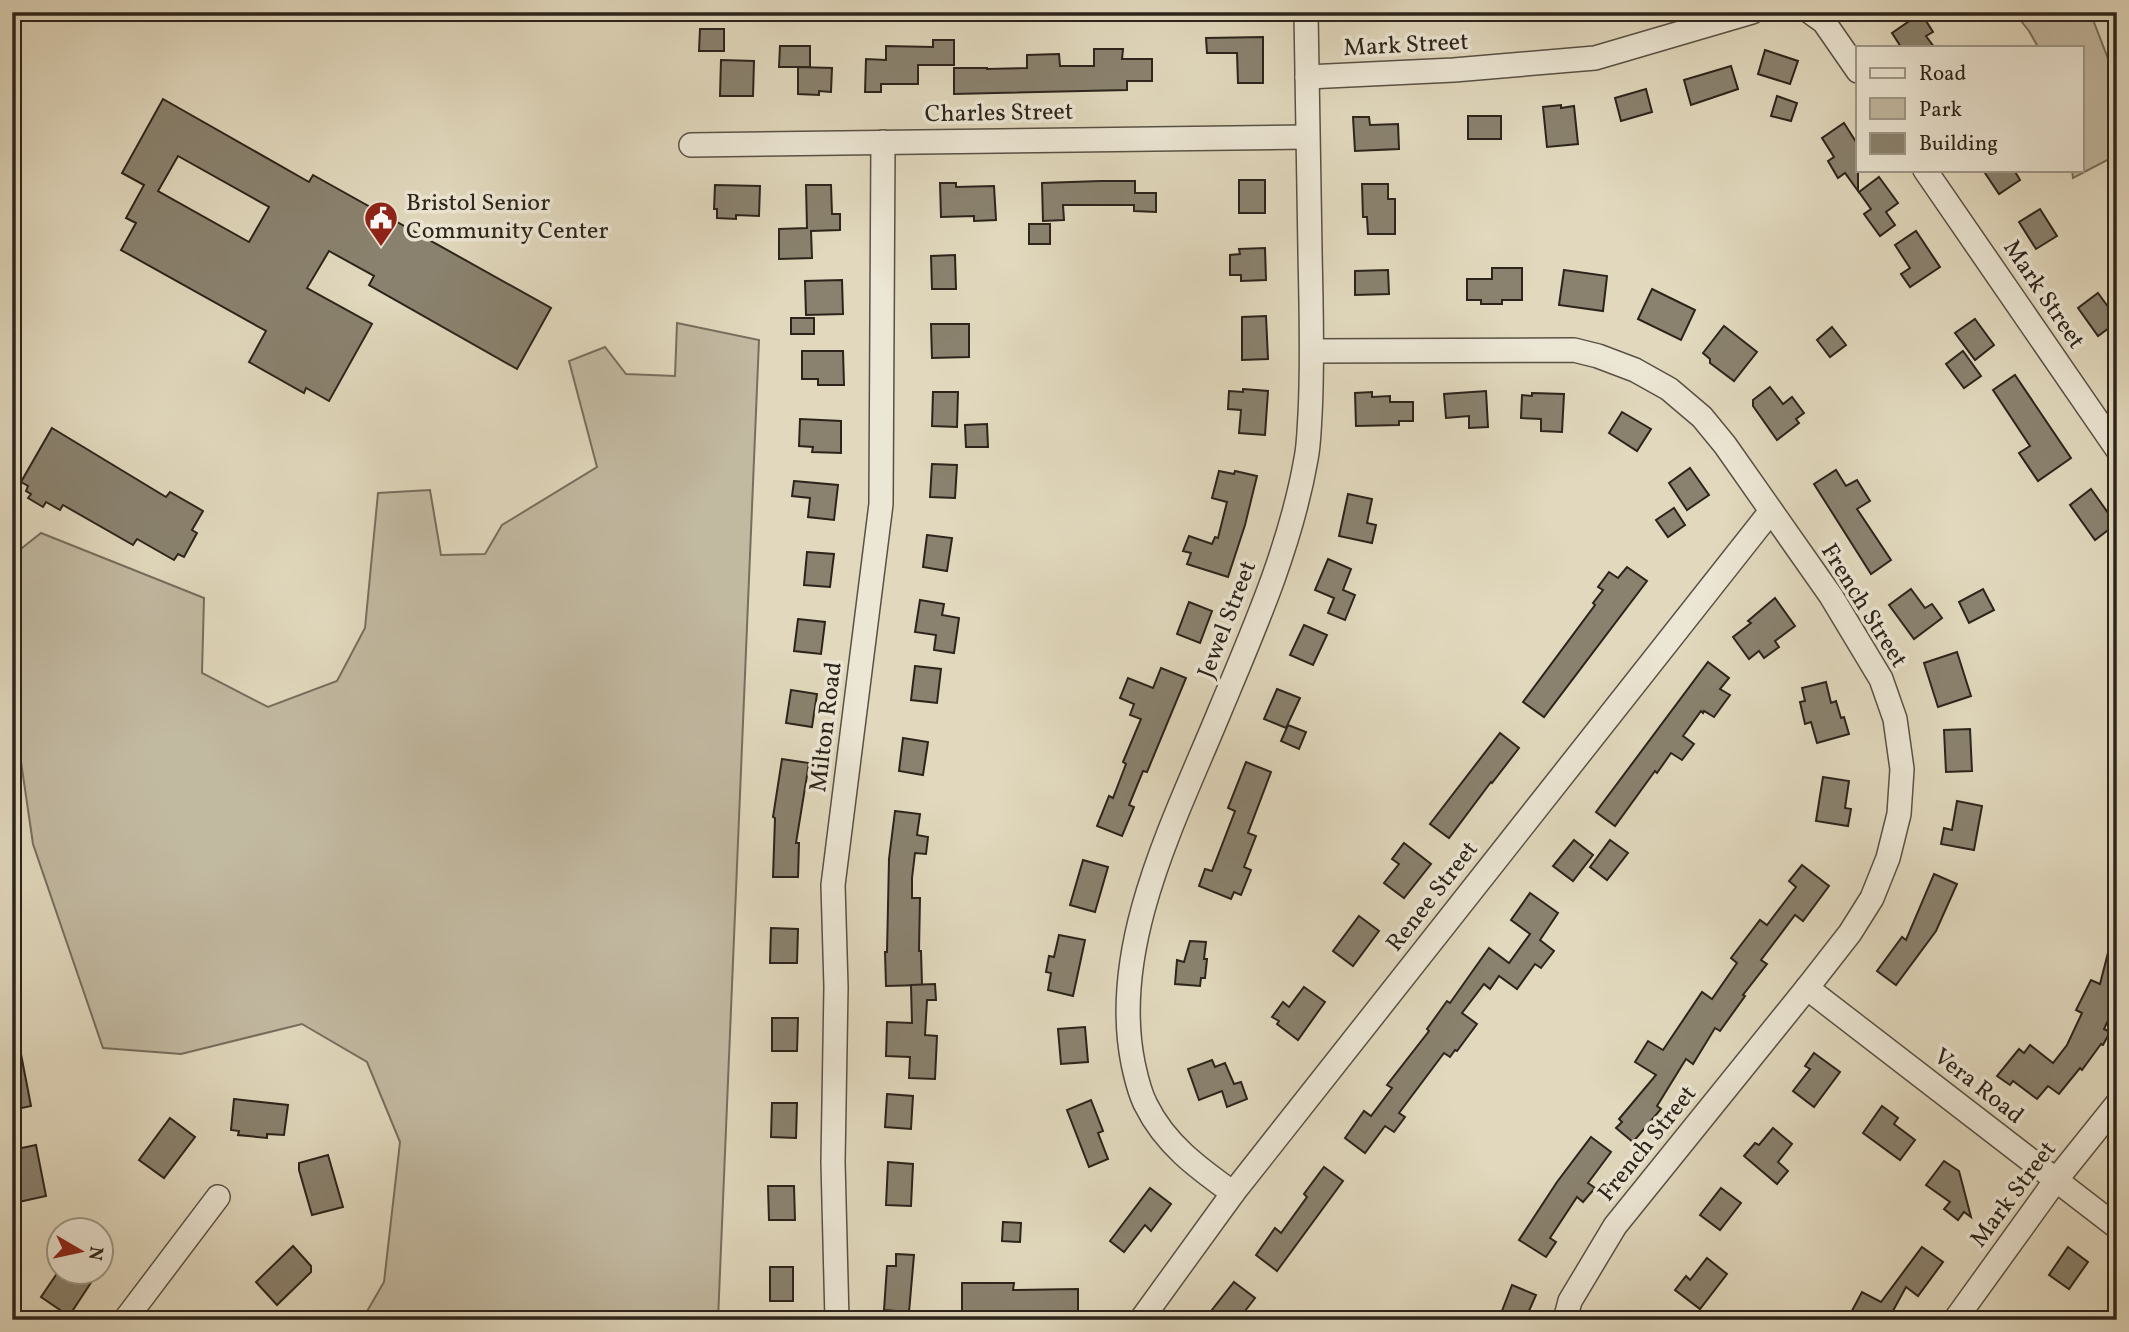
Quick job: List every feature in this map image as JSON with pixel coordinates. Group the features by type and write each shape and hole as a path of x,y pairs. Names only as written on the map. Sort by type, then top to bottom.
{"street":[{"name":"Jewel Street","path":"1233,1193 1176,1149 1159,1129 1144,1102 1129,1043 1128,997 1133,952 1145,903 1162,852 1260,611 1293,517 1307,455 1313,351 1306,12"},
{"name":"Mark Street","path":"1307,77 1454,70 1595,58 1752,12"},
{"path":"1810,12 1824,22 1856,68"},
{"name":"Charles Street","path":"691,145 1307,137"},
{"name":"Milton Road","path":"837,1320 833,1162 836,987 832,885 881,504 883,142"},
{"name":"Mark Street","path":"1926,172 2117,449"},
{"name":"French Street","path":"1313,351 1574,350 1635,370 1669,389 1702,417 1725,445 1831,596 1881,679 1895,719 1902,769 1899,814 1888,858 1872,898 1850,933 1807,988 1615,1226 1570,1301 1565,1320"},
{"name":"Renee Street","path":"1141,1320 1233,1193 1771,511"},
{"name":"Vera Road","path":"1807,988 2117,1227"},
{"name":"Mark Street","path":"1955,1320 2056,1180 2117,1104"},
{"path":"125,1320 218,1197"}],"green space":[{"path":"2014,12 2090,12 2117,82 2117,155 2073,178 2072,172 2084,172 2084,46 2037,46"},
{"path":"677,323 759,340 718,1320 362,1320 384,1282 400,1142 367,1062 302,1024 181,1054 103,1048 33,844 12,700 12,556 41,533 204,598 202,673 268,707 337,681 365,628 378,493 430,490 441,555 485,554 502,525 597,467 569,361 605,347 626,374 675,376"}],"building":[{"path":"1921,13 1933,32 1926,36 1933,46 1900,46 1892,33"},
{"path":"700,29 724,29 724,51 699,51"},
{"path":"1263,37 1263,83 1238,83 1237,53 1207,53 1206,38"},
{"path":"933,40 954,40 954,65 918,65 918,84 881,84 881,92 865,92 866,59 886,60 886,46 933,47"},
{"path":"780,46 810,46 810,67 779,67"},
{"path":"1094,49 1123,49 1122,59 1152,59 1152,81 1127,81 1127,90 954,94 954,68 1027,68 1027,55 1059,54 1060,66 1094,66"},
{"path":"1765,50 1798,61 1790,84 1758,74"},
{"path":"721,60 754,61 753,96 720,96"},
{"path":"1731,66 1738,89 1691,105 1684,80"},
{"path":"798,67 832,68 831,92 819,91 819,95 798,94"},
{"path":"1646,89 1652,112 1621,121 1615,98"},
{"path":"1777,96 1797,103 1791,121 1771,116"},
{"path":"163,99 309,182 313,175 551,308 517,369 369,285 374,276 329,251 307,288 372,324 329,401 306,388 304,393 249,362 266,331 121,250 136,223 126,218 144,185 122,173","holes":["178,156 269,207 249,242 158,191"]},
{"path":"1561,105 1561,108 1574,106 1578,144 1547,147 1543,107"},
{"path":"1468,116 1501,116 1501,139 1468,139"},
{"path":"1353,117 1369,117 1370,125 1398,124 1399,149 1355,151"},
{"path":"1844,123 1856,142 1858,191 1845,173 1838,178 1828,161 1834,157 1822,138"},
{"path":"1984,172 2015,172 2020,180 1999,194"},
{"path":"1879,177 1898,203 1886,212 1895,225 1880,236 1864,214 1871,209 1859,192"},
{"path":"1239,180 1265,180 1265,213 1239,213"},
{"path":"1135,181 1135,193 1156,193 1156,212 1134,211 1134,205 1063,205 1064,220 1043,221 1042,183"},
{"path":"940,183 956,183 956,187 994,186 996,220 974,221 974,216 941,217"},
{"path":"1362,184 1388,184 1388,199 1395,199 1395,234 1368,234 1367,217 1363,217"},
{"path":"715,185 760,186 759,216 717,218 717,209 714,209"},
{"path":"806,185 831,185 832,214 840,214 840,230 811,231 812,258 779,259 779,229 807,228"},
{"path":"2040,209 2057,236 2036,249 2019,222"},
{"path":"1029,224 1050,224 1050,244 1029,244"},
{"path":"1916,231 1940,267 1910,287 1901,274 1910,268 1895,245"},
{"path":"1265,248 1266,280 1241,281 1241,275 1230,275 1230,255 1240,254 1239,249"},
{"path":"955,255 956,289 932,289 931,256"},
{"path":"1492,268 1522,268 1522,300 1481,304 1481,300 1467,300 1467,279 1492,279"},
{"path":"1388,270 1389,294 1355,295 1355,271"},
{"path":"1564,270 1607,276 1603,311 1559,305"},
{"path":"842,280 843,314 806,315 805,281"},
{"path":"1652,289 1695,310 1681,340 1638,319"},
{"path":"2098,293 2117,322 2098,336 2078,308"},
{"path":"1266,316 1268,359 1242,360 1242,317"},
{"path":"791,318 814,318 814,334 791,334"},
{"path":"1975,319 1994,345 1975,360 1955,333"},
{"path":"931,324 969,324 969,357 932,358"},
{"path":"1724,326 1757,352 1734,381 1710,363 1710,359 1703,353"},
{"path":"1832,327 1846,345 1830,357 1817,340"},
{"path":"802,351 843,351 844,385 818,385 818,379 802,379"},
{"path":"1963,351 1981,376 1964,388 1946,364"},
{"path":"2015,375 2071,458 2038,481 2019,453 2030,446 1993,390"},
{"path":"1770,387 1783,404 1792,397 1804,413 1796,419 1799,423 1777,440 1753,406 1753,400"},
{"path":"1243,389 1268,391 1265,435 1239,433 1241,410 1228,409 1229,391 1243,392"},
{"path":"1486,391 1488,427 1469,428 1469,416 1446,418 1444,394"},
{"path":"933,392 958,392 957,427 932,426"},
{"path":"1372,392 1372,397 1390,396 1390,402 1413,402 1413,421 1399,421 1399,425 1356,426 1355,393"},
{"path":"1532,393 1564,394 1562,432 1541,431 1541,419 1521,418 1522,395 1532,396"},
{"path":"1622,412 1651,429 1637,451 1609,433"},
{"path":"800,419 841,421 841,453 812,452 813,447 799,446"},
{"path":"987,424 988,447 966,447 965,425"},
{"path":"52,428 166,497 170,492 203,511 192,530 197,533 184,557 178,554 174,560 137,539 133,545 63,505 60,510 46,502 43,507 28,498 31,494 26,491 28,486 21,482"},
{"path":"932,464 957,465 955,498 930,497"},
{"path":"1690,468 1709,495 1687,510 1669,483"},
{"path":"1836,470 1846,486 1857,480 1870,501 1857,509 1891,560 1871,574 1814,484"},
{"path":"1219,471 1257,476 1228,577 1187,564 1191,553 1183,551 1189,536 1212,544 1215,537 1218,538 1227,502 1212,498"},
{"path":"794,481 838,485 834,520 808,517 810,498 792,496"},
{"path":"2091,489 2116,524 2095,540 2070,505"},
{"path":"1348,494 1372,499 1367,523 1376,525 1372,543 1339,536"},
{"path":"1674,508 1685,525 1668,537 1656,520"},
{"path":"927,535 952,538 947,571 923,567"},
{"path":"807,552 834,554 830,587 804,585"},
{"path":"1328,559 1351,569 1343,590 1355,595 1345,620 1328,613 1334,598 1315,590"},
{"path":"1627,567 1647,581 1544,717 1523,702 1595,605 1593,603 1603,590 1598,587 1609,572 1618,578"},
{"path":"1911,589 1925,608 1932,604 1942,618 1914,639 1889,605"},
{"path":"1983,589 1994,610 1969,623 1959,602"},
{"path":"1775,598 1795,626 1775,641 1779,647 1764,658 1759,651 1749,659 1733,637"},
{"path":"920,600 944,604 942,615 959,618 954,653 934,650 936,635 915,632"},
{"path":"1189,602 1212,611 1200,643 1177,634"},
{"path":"798,619 825,622 821,654 794,651"},
{"path":"1304,625 1327,635 1313,665 1290,655"},
{"path":"1957,652 1971,696 1938,707 1924,663"},
{"path":"1708,662 1729,678 1720,689 1730,695 1714,717 1701,711 1683,736 1694,744 1682,760 1671,753 1615,826 1596,812"},
{"path":"915,666 941,669 937,703 911,700"},
{"path":"1161,668 1186,678 1147,772 1143,771 1129,805 1134,807 1122,836 1097,826 1109,796 1113,798 1126,764 1123,762 1141,719 1130,715 1134,704 1120,698 1128,678 1153,688"},
{"path":"1826,682 1831,703 1836,701 1849,734 1817,743 1811,722 1805,724 1800,702 1805,701 1802,688"},
{"path":"1277,689 1300,698 1286,728 1264,719"},
{"path":"791,690 817,694 812,727 786,723"},
{"path":"1288,725 1306,732 1299,749 1281,741"},
{"path":"1970,729 1972,771 1946,772 1944,730"},
{"path":"1500,733 1519,748 1449,838 1430,824"},
{"path":"903,738 928,742 923,775 899,771"},
{"path":"782,759 809,763 796,843 799,843 798,877 773,877 773,817"},
{"path":"1246,762 1271,772 1248,833 1256,836 1244,867 1251,870 1241,895 1234,892 1231,899 1199,886 1205,869 1212,871 1235,811 1228,808"},
{"path":"1823,777 1849,781 1845,808 1851,809 1848,826 1816,821"},
{"path":"1957,801 1982,806 1974,850 1941,844 1944,828 1952,830"},
{"path":"895,811 920,814 917,835 928,837 926,854 915,853 912,878 912,898 920,898 919,951 922,985 886,986 889,859"},
{"path":"1574,840 1593,855 1573,881 1553,866"},
{"path":"1610,840 1628,853 1607,880 1590,867"},
{"path":"1404,843 1431,864 1404,898 1384,883 1399,864 1392,859"},
{"path":"1083,860 1108,867 1095,912 1070,905"},
{"path":"1802,865 1829,886 1803,921 1795,915 1761,960 1767,964 1743,995 1745,996 1720,1031 1715,1028 1693,1064 1686,1059 1657,1106 1661,1109 1633,1142 1616,1128 1622,1122 1619,1119 1656,1075 1635,1062 1648,1041 1663,1050 1702,992 1712,999 1737,963 1731,958 1760,920 1767,925 1796,887 1789,881"},
{"path":"1934,874 1957,884 1936,931 1896,985 1877,971 1902,937 1906,940"},
{"path":"1530,893 1558,913 1540,940 1554,951 1541,968 1535,964 1517,989 1499,976 1490,989 1484,984 1462,1013 1477,1024 1457,1051 1450,1057 1444,1053 1399,1113 1405,1117 1394,1132 1385,1126 1365,1153 1345,1138 1364,1111 1371,1116 1392,1088 1387,1085 1489,948 1509,963 1530,934 1511,920"},
{"path":"1359,916 1379,931 1353,966 1333,951"},
{"path":"771,928 798,929 797,963 770,963"},
{"path":"1059,935 1085,940 1073,996 1048,990 1051,973 1046,972 1049,956 1054,957"},
{"path":"1190,941 1206,942 1205,978 1201,978 1200,986 1175,984 1177,960 1184,962"},
{"path":"2111,941 2117,941 2117,1001 2104,1029 2110,1032 2082,1070 2080,1068 2059,1094 2048,1086 2037,1099 2013,1081 2010,1085 1997,1076 2019,1049 2024,1053 2030,1045 2053,1063 2067,1045 2082,1013 2076,1010 2091,980 2100,984"},
{"path":"935,984 936,1000 927,1000 925,1035 937,1036 935,1079 909,1078 910,1057 886,1056 887,1022 912,1023 911,985"},
{"path":"1304,987 1325,1002 1298,1040 1272,1017 1283,1002 1289,1007"},
{"path":"772,1018 798,1018 797,1051 772,1051"},
{"path":"1085,1027 1088,1062 1061,1064 1058,1029"},
{"path":"20,1049 31,1106 12,1110 12,1050"},
{"path":"1814,1053 1840,1072 1814,1107 1793,1091 1810,1069 1805,1066"},
{"path":"1212,1060 1215,1067 1225,1063 1234,1084 1241,1082 1247,1099 1227,1107 1222,1091 1199,1100 1188,1069"},
{"path":"887,1094 913,1096 911,1129 885,1127"},
{"path":"234,1099 288,1105 284,1135 267,1134 267,1138 238,1135 239,1131 231,1130"},
{"path":"1091,1100 1103,1131 1098,1133 1108,1159 1089,1167 1067,1110"},
{"path":"772,1103 797,1103 796,1138 771,1137"},
{"path":"1882,1106 1898,1118 1894,1124 1915,1140 1900,1160 1863,1133"},
{"path":"170,1118 195,1137 164,1178 139,1160"},
{"path":"1773,1128 1792,1144 1778,1162 1788,1171 1777,1184 1744,1156 1755,1143 1759,1145"},
{"path":"1591,1137 1611,1152 1588,1183 1595,1188 1583,1202 1577,1197 1550,1238 1556,1242 1546,1257 1519,1240"},
{"path":"36,1145 46,1196 14,1203 12,1150"},
{"path":"328,1155 343,1207 312,1215 299,1163"},
{"path":"1944,1161 1959,1171 1971,1217 1964,1212 1958,1220 1944,1209 1950,1202 1926,1185"},
{"path":"888,1162 913,1164 911,1206 886,1205"},
{"path":"1324,1167 1343,1181 1277,1271 1256,1255 1275,1228 1281,1233 1307,1197 1304,1194"},
{"path":"768,1186 794,1186 795,1220 769,1220"},
{"path":"1150,1188 1171,1204 1151,1231 1145,1225 1124,1252 1110,1241"},
{"path":"1721,1188 1741,1203 1720,1230 1700,1215"},
{"path":"1003,1222 1021,1223 1020,1242 1002,1241"},
{"path":"293,1246 311,1266 311,1272 277,1305 256,1282"},
{"path":"1922,1247 1943,1262 1918,1296 1906,1287 1888,1320 1847,1320 1862,1292 1881,1302"},
{"path":"2068,1247 2088,1262 2069,1289 2049,1275"},
{"path":"896,1254 914,1255 909,1312 884,1310 887,1266 896,1266"},
{"path":"1707,1258 1727,1274 1700,1309 1675,1290 1686,1276 1690,1280"},
{"path":"770,1267 793,1267 793,1301 770,1301"},
{"path":"1234,1282 1255,1298 1238,1320 1204,1320"},
{"path":"962,1283 1014,1283 1013,1290 1078,1289 1078,1314 962,1314"},
{"path":"1512,1285 1536,1295 1525,1320 1509,1320 1500,1316"},
{"path":"48,1286 89,1286 69,1316 41,1297"}],"place":[{"name":"Bristol Senior Community Center","path":"381,248"}]}
